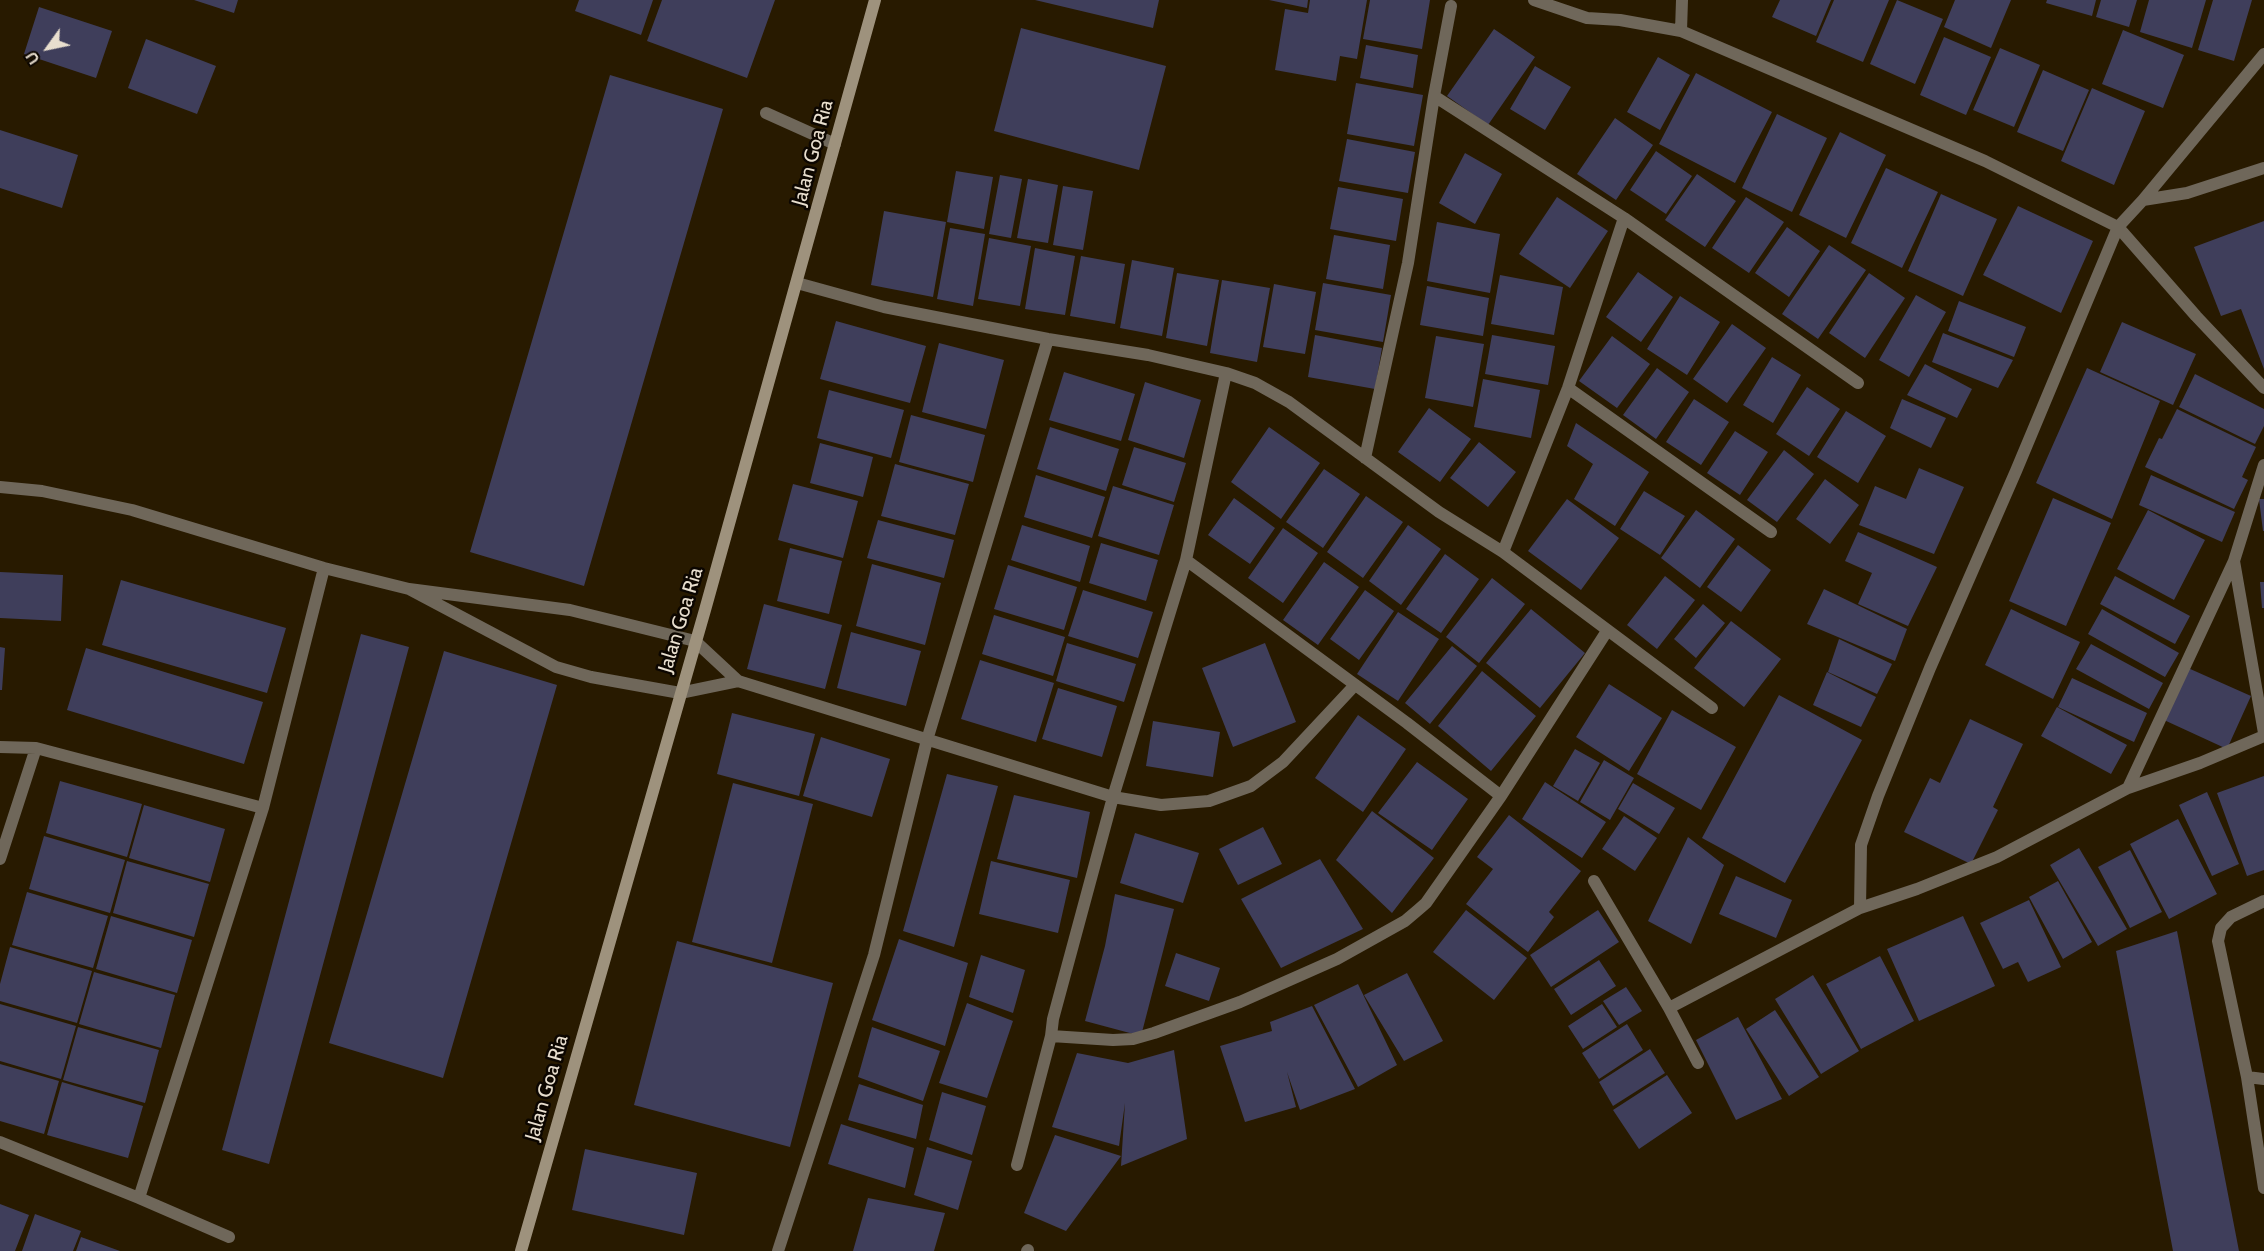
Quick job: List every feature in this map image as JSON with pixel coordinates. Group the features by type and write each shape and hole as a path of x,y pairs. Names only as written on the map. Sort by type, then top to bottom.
{"main road":[{"name":"Jalan Goa Ria","path":"521,1251 705,610 875,0"}],"street":[{"path":"1534,0 1587,18 1620,20 1680,31 1985,161 2118,227 2196,316 2264,388"},
{"path":"1680,31 1682,0"},
{"path":"1365,458 1408,263 1434,96 1451,6"},
{"path":"1860,908 1861,845 1878,796 1930,668 2016,471 2118,227 2264,54"},
{"path":"1434,96 1624,218 1858,383"},
{"path":"766,113 835,144"},
{"path":"2143,200 2187,193 2264,168"},
{"path":"1503,552 1568,388 1624,218"},
{"path":"797,283 884,307 1048,339 1148,355 1226,373 1255,383 1288,402 1439,512 1503,552 1712,708"},
{"path":"778,1251 874,955 927,740 1048,339"},
{"path":"1017,1165 1051,1036 1053,1019 1113,797 1186,560 1226,373"},
{"path":"1568,388 1771,532"},
{"path":"2127,788 2234,561 2264,465"},
{"path":"0,487 42,491 132,510 324,568 409,589 570,610 695,641 738,681 1113,797 1161,805 1209,801 1251,786 1283,762 1355,686"},
{"path":"1186,560 1501,796"},
{"path":"1669,1008 1860,908 1917,889 1997,857 2127,788 2200,763 2264,734 2234,561"},
{"path":"139,1198 263,808 324,568"},
{"path":"409,589 556,667 591,677 680,693 738,681"},
{"path":"1051,1036 1113,1040 1143,1036 1240,1002 1337,959 1405,921 1426,903 1501,796 1607,631"},
{"path":"0,747 36,748 263,808"},
{"path":"0,859 36,748"},
{"path":"1594,881 1669,1008 1698,1063"},
{"path":"2264,901 2231,917 2221,928 2218,941 2247,1077 2264,1188"},
{"path":"2247,1077 2264,1079"},
{"path":"0,1142 229,1237"}],"building":[{"path":"194,0 238,0 234,13"},
{"path":"579,0 653,0 641,35 575,11"},
{"path":"662,0 775,0 747,78 647,41"},
{"path":"1035,0 1159,0 1153,28"},
{"path":"1269,0 1308,0 1307,8"},
{"path":"1310,0 1367,0 1357,59 1340,56 1336,81 1275,70 1285,9 1308,13"},
{"path":"1370,0 1430,0 1422,49 1363,39"},
{"path":"1780,0 1831,0 1816,36 1772,17"},
{"path":"1834,0 1889,0 1863,62 1816,42"},
{"path":"1897,0 1943,19 1915,84 1870,64"},
{"path":"1955,0 2011,0 1991,48 1944,27"},
{"path":"2047,0 2096,0 2092,16 2046,3"},
{"path":"2101,0 2137,0 2129,27 2096,17"},
{"path":"2149,0 2206,0 2192,48 2140,32"},
{"path":"2213,0 2252,0 2234,61 2198,50"},
{"path":"39,7 112,31 96,78 24,54"},
{"path":"1021,28 1166,66 1139,170 994,131"},
{"path":"1494,29 1535,57 1488,125 1447,96"},
{"path":"2123,30 2184,55 2163,108 2102,84"},
{"path":"1944,37 1991,57 1966,115 1920,95"},
{"path":"146,39 216,66 197,114 128,88"},
{"path":"1366,45 1418,55 1413,88 1360,78"},
{"path":"2000,48 2040,65 2014,127 1973,110"},
{"path":"1658,57 1690,75 1660,130 1627,112"},
{"path":"1535,66 1571,87 1545,130 1510,109"},
{"path":"2043,70 2089,90 2063,151 2017,132"},
{"path":"1696,73 1772,112 1735,183 1659,144"},
{"path":"610,75 723,109 584,586 470,552"},
{"path":"1356,83 1423,95 1414,146 1347,134"},
{"path":"2092,88 2145,111 2114,185 2061,161"},
{"path":"1777,114 1827,138 1792,212 1742,188"},
{"path":"1615,118 1653,145 1616,200 1577,174"},
{"path":"0,130 78,155 62,208 0,188"},
{"path":"1840,132 1886,155 1846,238 1799,215"},
{"path":"1347,139 1415,152 1408,193 1339,181"},
{"path":"1656,151 1692,176 1666,214 1630,190"},
{"path":"1465,153 1502,174 1475,224 1439,203"},
{"path":"1886,168 1938,192 1902,268 1851,243"},
{"path":"956,171 993,177 984,229 947,222"},
{"path":"1697,174 1736,201 1705,247 1665,220"},
{"path":"1000,175 1022,179 1011,238 989,234"},
{"path":"1028,179 1058,185 1048,243 1017,238"},
{"path":"1063,186 1093,191 1083,250 1053,245"},
{"path":"1338,187 1403,199 1396,241 1330,229"},
{"path":"1941,194 1997,219 1963,296 1908,271"},
{"path":"1557,197 1608,231 1570,288 1519,254"},
{"path":"1746,197 1784,222 1749,273 1712,248"},
{"path":"2018,206 2093,241 2061,313 1983,275"},
{"path":"884,211 946,222 933,297 871,285"},
{"path":"2264,221 2264,369 2241,309 2221,316 2194,247"},
{"path":"1437,222 1500,234 1490,293 1427,281"},
{"path":"1787,227 1820,251 1789,297 1755,273"},
{"path":"950,228 985,234 973,306 937,299"},
{"path":"1334,235 1390,245 1383,289 1326,279"},
{"path":"989,238 1031,246 1020,306 978,299"},
{"path":"1829,245 1866,270 1818,339 1782,314"},
{"path":"1035,248 1075,256 1065,315 1025,309"},
{"path":"1081,256 1125,264 1115,324 1070,316"},
{"path":"1132,260 1174,268 1162,336 1120,328"},
{"path":"1638,272 1673,297 1641,342 1606,317"},
{"path":"1177,273 1219,280 1207,346 1166,338"},
{"path":"1869,273 1905,298 1865,358 1829,333"},
{"path":"1500,275 1563,287 1554,335 1491,324"},
{"path":"1222,280 1270,288 1257,362 1210,353"},
{"path":"1323,283 1391,295 1383,342 1315,330"},
{"path":"1274,284 1316,292 1305,354 1263,347"},
{"path":"1427,286 1489,298 1483,336 1420,325"},
{"path":"1916,295 1946,312 1909,377 1879,360"},
{"path":"1680,296 1720,322 1687,375 1647,349"},
{"path":"1959,301 2026,327 2014,357 1948,331"},
{"path":"836,321 926,346 910,403 820,379"},
{"path":"2122,322 2196,354 2173,405 2100,372"},
{"path":"1732,324 1766,348 1727,403 1693,379"},
{"path":"1943,333 2013,360 1998,388 1932,362"},
{"path":"1315,335 1382,348 1375,389 1308,377"},
{"path":"1492,335 1555,346 1548,385 1485,374"},
{"path":"1436,336 1484,344 1473,407 1425,398"},
{"path":"1612,336 1650,364 1617,408 1579,381"},
{"path":"939,343 1004,360 986,429 922,412"},
{"path":"1772,357 1801,375 1773,423 1743,405"},
{"path":"1925,364 1972,389 1957,418 1907,395"},
{"path":"1657,368 1689,392 1656,439 1623,415"},
{"path":"2087,368 2160,401 2112,519 2036,483"},
{"path":"1064,372 1135,394 1121,441 1049,420"},
{"path":"2195,374 2264,409 2264,426 2255,444 2179,407"},
{"path":"1483,379 1540,390 1531,438 1474,427"},
{"path":"1145,382 1201,400 1184,458 1128,440"},
{"path":"1807,387 1840,409 1809,456 1776,434"},
{"path":"829,390 904,410 891,458 817,438"},
{"path":"1694,399 1729,422 1701,465 1666,442"},
{"path":"1902,399 1946,418 1931,448 1890,428"},
{"path":"1429,408 1471,439 1440,482 1398,452"},
{"path":"2177,409 2256,447 2242,477 2248,480 2234,509 2145,467"},
{"path":"1846,411 1886,436 1858,483 1817,457"},
{"path":"911,415 985,435 973,482 899,462"},
{"path":"1576,423 1649,472 1615,526 1574,499 1593,464 1567,446"},
{"path":"1050,427 1119,449 1106,491 1037,469"},
{"path":"1269,427 1320,463 1281,519 1231,482"},
{"path":"1735,431 1768,452 1740,495 1707,473"},
{"path":"1479,442 1516,472 1488,507 1450,478"},
{"path":"820,443 873,457 863,497 810,483"},
{"path":"1134,447 1186,463 1174,502 1122,485"},
{"path":"1784,450 1814,474 1777,522 1747,500"},
{"path":"895,464 969,484 955,535 881,516"},
{"path":"1919,468 1964,487 1934,554 1859,525 1875,486 1906,499"},
{"path":"1324,469 1360,494 1323,548 1286,522"},
{"path":"1036,475 1105,497 1092,538 1024,517"},
{"path":"2151,475 2235,512 2222,542 2139,505"},
{"path":"1825,479 1859,505 1830,544 1796,519"},
{"path":"793,484 858,501 843,558 778,540"},
{"path":"1113,486 1174,505 1159,555 1098,536"},
{"path":"1644,491 1685,516 1660,555 1620,529"},
{"path":"1366,496 1403,522 1363,578 1327,552"},
{"path":"1234,498 1275,528 1250,564 1208,535"},
{"path":"2053,498 2111,523 2066,626 2009,601"},
{"path":"1567,499 1619,538 1581,590 1528,551"},
{"path":"2259,499 2264,499 2264,531 2263,531"},
{"path":"1696,510 1735,539 1700,588 1661,558"},
{"path":"2148,510 2205,540 2174,600 2117,569"},
{"path":"878,520 954,540 944,578 867,558"},
{"path":"1022,525 1090,546 1080,582 1011,560"},
{"path":"1408,525 1441,549 1401,605 1369,581"},
{"path":"1283,528 1318,553 1283,603 1248,578"},
{"path":"1858,532 1937,567 1908,626 1858,604 1872,573 1845,561"},
{"path":"1101,543 1158,560 1146,601 1089,583"},
{"path":"1738,545 1771,570 1741,612 1707,587"},
{"path":"790,548 842,561 829,614 777,601"},
{"path":"1445,554 1479,579 1441,633 1406,609"},
{"path":"1324,562 1359,587 1318,645 1283,620"},
{"path":"872,564 941,583 925,645 856,626"},
{"path":"1008,565 1077,587 1064,630 994,609"},
{"path":"0,572 63,575 61,621 0,618"},
{"path":"1665,576 1695,600 1657,649 1627,625"},
{"path":"2115,576 2190,616 2175,644 2100,604"},
{"path":"1492,578 1525,604 1479,663 1446,637"},
{"path":"121,580 286,628 267,693 102,645"},
{"path":"2260,582 2264,582 2264,608 2262,608"},
{"path":"1824,589 1907,629 1895,661 1807,624"},
{"path":"1083,590 1153,612 1138,658 1068,636"},
{"path":"1365,590 1394,611 1359,660 1330,639"},
{"path":"764,604 842,625 825,689 747,669"},
{"path":"1703,604 1725,623 1696,658 1674,639"},
{"path":"1531,609 1585,653 1540,708 1486,663"},
{"path":"2011,609 2080,642 2053,699 1985,665"},
{"path":"2102,609 2179,653 2165,677 2088,634"},
{"path":"1398,612 1439,639 1398,701 1357,674"},
{"path":"994,615 1065,637 1053,676 982,654"},
{"path":"1731,621 1781,659 1744,707 1694,668"},
{"path":"851,632 921,651 906,706 837,688"},
{"path":"361,634 409,647 269,1164 222,1150"},
{"path":"1839,639 1892,664 1877,694 1828,672"},
{"path":"1067,643 1136,664 1124,702 1056,681"},
{"path":"1265,643 1296,722 1233,747 1202,668"},
{"path":"2091,644 2163,683 2149,709 2076,669"},
{"path":"1452,646 1477,666 1430,724 1405,703"},
{"path":"0,647 5,648 2,690 0,690"},
{"path":"86,648 263,702 244,764 67,710"},
{"path":"444,651 557,685 443,1078 329,1043"},
{"path":"980,660 1054,683 1036,742 961,719"},
{"path":"2188,668 2251,696 2227,749 2164,720"},
{"path":"1482,671 1536,716 1491,771 1438,726"},
{"path":"1827,672 1876,697 1861,727 1813,705"},
{"path":"2072,678 2147,713 2134,742 2058,707"},
{"path":"1609,684 1662,718 1629,771 1576,737"},
{"path":"1058,688 1117,706 1102,757 1042,739"},
{"path":"1779,695 1862,740 1785,883 1702,838"},
{"path":"2057,707 2127,745 2111,774 2041,736"},
{"path":"1672,710 1736,747 1701,810 1637,774"},
{"path":"732,713 815,734 799,796 717,774"},
{"path":"1358,715 1406,749 1363,812 1315,778"},
{"path":"1970,719 2023,744 1993,807 1998,810 1971,864 1904,832 1930,778 1940,783"},
{"path":"1153,721 1220,732 1213,777 1146,766"},
{"path":"821,737 890,759 872,817 803,796"},
{"path":"1575,749 1600,763 1578,801 1553,786"},
{"path":"1604,760 1634,778 1610,820 1580,802"},
{"path":"1417,762 1468,799 1432,850 1378,813"},
{"path":"947,774 998,786 954,947 903,931"},
{"path":"2264,776 2264,870 2247,876 2217,793"},
{"path":"60,781 142,804 127,857 46,833"},
{"path":"1545,782 1606,822 1582,858 1522,819"},
{"path":"733,783 813,804 772,963 692,942"},
{"path":"1633,783 1675,808 1659,834 1618,809"},
{"path":"2207,792 2239,864 2212,876 2179,805"},
{"path":"1014,795 1090,812 1077,878 997,859"},
{"path":"144,805 225,829 210,882 129,858"},
{"path":"1372,811 1434,858 1392,913 1336,860"},
{"path":"1509,815 1581,871 1549,912 1554,917 1528,952 1466,904 1493,869 1477,857"},
{"path":"1624,816 1657,838 1635,871 1602,849"},
{"path":"2178,819 2217,894 2169,919 2130,844"},
{"path":"1263,827 1282,864 1238,885 1219,849"},
{"path":"1135,833 1199,853 1183,903 1120,883"},
{"path":"44,836 125,860 110,913 29,889"},
{"path":"1688,837 1724,865 1691,944 1648,921"},
{"path":"2079,848 2127,929 2098,946 2050,865"},
{"path":"2130,850 2162,912 2130,928 2098,867"},
{"path":"1320,859 1363,929 1281,968 1241,899"},
{"path":"127,861 209,884 194,937 113,913"},
{"path":"991,861 1070,880 1058,933 979,914"},
{"path":"1736,876 1792,900 1776,938 1719,914"},
{"path":"2058,881 2092,942 2063,959 2029,897"},
{"path":"27,892 108,916 93,968 12,945"},
{"path":"1115,894 1174,909 1141,1036 1085,1021 1105,946"},
{"path":"2029,900 2061,967 2028,982 2018,962 2003,969 1980,923"},
{"path":"1466,910 1527,958 1494,1000 1433,952"},
{"path":"1598,910 1619,942 1551,987 1530,955"},
{"path":"111,916 192,940 177,993 96,969"},
{"path":"1963,916 1995,986 1919,1021 1887,949"},
{"path":"2177,931 2239,1251 2173,1251 2116,951"},
{"path":"899,939 968,963 945,1046 872,1020"},
{"path":"677,941 833,983 790,1147 634,1105"},
{"path":"10,947 92,971 77,1023 0,1001 0,984"},
{"path":"1176,953 1220,968 1209,1001 1165,986"},
{"path":"981,955 1025,970 1013,1013 969,997"},
{"path":"1880,956 1914,1021 1861,1049 1826,984"},
{"path":"1599,960 1616,986 1571,1015 1554,989"},
{"path":"94,972 175,995 161,1048 79,1024"},
{"path":"1407,973 1443,1041 1404,1061 1364,995"},
{"path":"1813,975 1859,1051 1821,1074 1775,999"},
{"path":"1358,984 1397,1065 1358,1087 1314,1005"},
{"path":"1626,987 1642,1011 1619,1025 1603,1001"},
{"path":"967,1003 1013,1021 987,1098 939,1083"},
{"path":"0,1004 76,1026 61,1079 0,1061"},
{"path":"1602,1004 1617,1027 1583,1049 1568,1026"},
{"path":"1312,1006 1355,1089 1300,1110 1287,1072 1296,1107 1245,1122 1220,1046 1272,1031 1270,1022"},
{"path":"1775,1010 1819,1077 1789,1096 1746,1029"},
{"path":"1738,1017 1782,1099 1736,1120 1696,1040"},
{"path":"1627,1024 1643,1050 1599,1079 1582,1053"},
{"path":"78,1027 159,1050 145,1103 63,1080"},
{"path":"872,1027 940,1051 923,1101 858,1077"},
{"path":"1650,1049 1665,1073 1613,1106 1599,1082"},
{"path":"1174,1050 1187,1139 1121,1166 1125,1103 1119,1146 1052,1127 1077,1053 1128,1063"},
{"path":"0,1064 59,1081 44,1134 0,1121"},
{"path":"1667,1075 1692,1113 1639,1149 1613,1110"},
{"path":"62,1082 143,1106 128,1158 47,1135"},
{"path":"859,1084 923,1105 916,1139 848,1120"},
{"path":"942,1092 986,1106 972,1155 929,1140"},
{"path":"841,1124 914,1148 905,1188 828,1164"},
{"path":"1055,1135 1121,1156 1066,1231 1024,1213"},
{"path":"927,1147 972,1161 958,1210 914,1195"},
{"path":"585,1149 697,1173 684,1235 572,1210"},
{"path":"868,1198 945,1213 934,1251 853,1251"},
{"path":"0,1204 29,1215 15,1251 0,1251"},
{"path":"35,1214 81,1231 73,1251 22,1251"},
{"path":"81,1237 120,1251 76,1251"}]}
